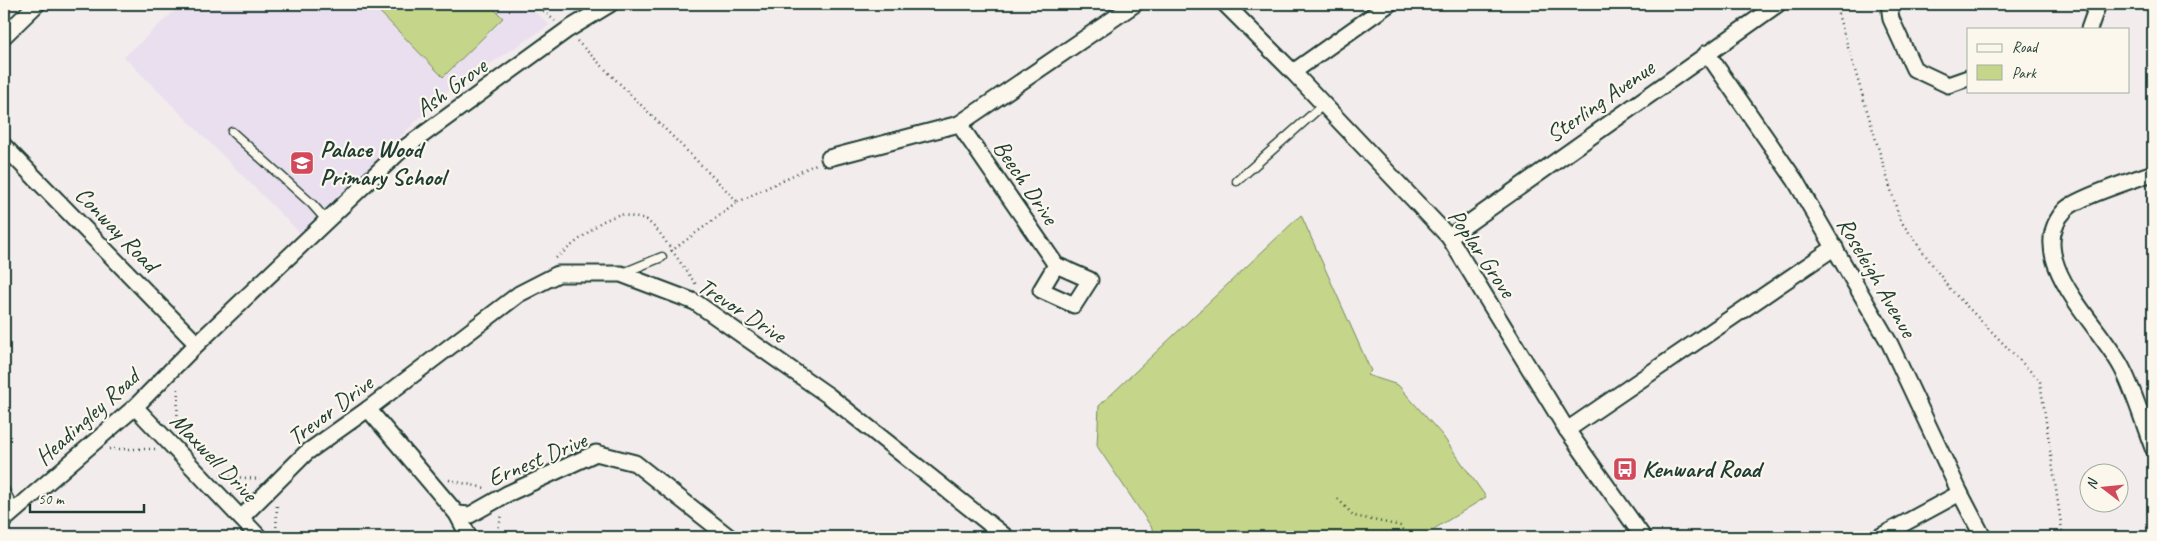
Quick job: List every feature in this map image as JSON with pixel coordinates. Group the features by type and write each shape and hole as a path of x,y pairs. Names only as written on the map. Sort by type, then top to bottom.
{"street":[{"path":"4,36 37,4"},
{"name":"Ash Grove","path":"197,344 399,152 566,30 610,4"},
{"path":"829,158 959,124 1135,4"},
{"name":"Poplar Grove","path":"1225,4 1324,104 1449,237 1567,430 1642,537"},
{"path":"1293,72 1389,4"},
{"name":"Sterling Avenue","path":"1449,237 1778,4"},
{"path":"1889,4 1891,19 1914,69 1948,85 1967,78"},
{"path":"2089,28 2098,4"},
{"name":"Roseleigh Avenue","path":"1707,53 1795,180 1890,344 1960,493 1983,537"},
{"name":"Beech Drive","path":"959,124 1056,265"},
{"name":"Conway Road","path":"4,146 197,344"},
{"path":"2153,173 2082,200 2067,208 2053,226 2051,250 2058,273 2123,369 2153,448"},
{"path":"1567,430 1835,248"},
{"name":"Trevor Drive","path":"241,518 306,453 368,409 519,294 558,274 621,274 695,302 829,396 1006,537"},
{"name":"Headingley Road","path":"4,520 135,407 197,344"},
{"name":"Maxwell Drive","path":"135,407 260,537"},
{"path":"368,409 457,514 468,537"},
{"name":"Ernest Drive","path":"457,514 470,515 507,494 596,453 635,463 729,537"},
{"path":"1879,537 1960,493"}],"lane":[{"path":"1237,181 1324,104"},
{"path":"232,132 312,204 327,221"},
{"path":"621,274 662,257"},
{"path":"4,490 15,510"}],"path":[{"path":"536,4 566,30 738,202"},
{"path":"1835,4 1900,220 1950,289 2040,381 2063,537"},
{"path":"662,257 738,202 829,158"},
{"path":"553,261 600,222 620,214 647,220 673,250 700,292"},
{"path":"87,448 176,450 178,363"},
{"path":"199,474 278,481 276,537"},
{"path":"425,474 507,494"},
{"path":"1338,499 1354,516 1401,526 1408,537"}],"shaded area":[{"name":"Palace Wood Primary School","path":"182,4 526,4 550,25 445,93 301,234 124,57"}],"green space":[{"path":"372,4 489,4 503,18 443,77"},
{"path":"1301,215 1371,371 1367,375 1398,385 1442,435 1486,497 1421,537 1158,537 1097,446 1099,406"}],"place":[{"name":"Palace Wood Primary School","path":"302,163"},
{"name":"Kenward Road","path":"1625,469"}]}
